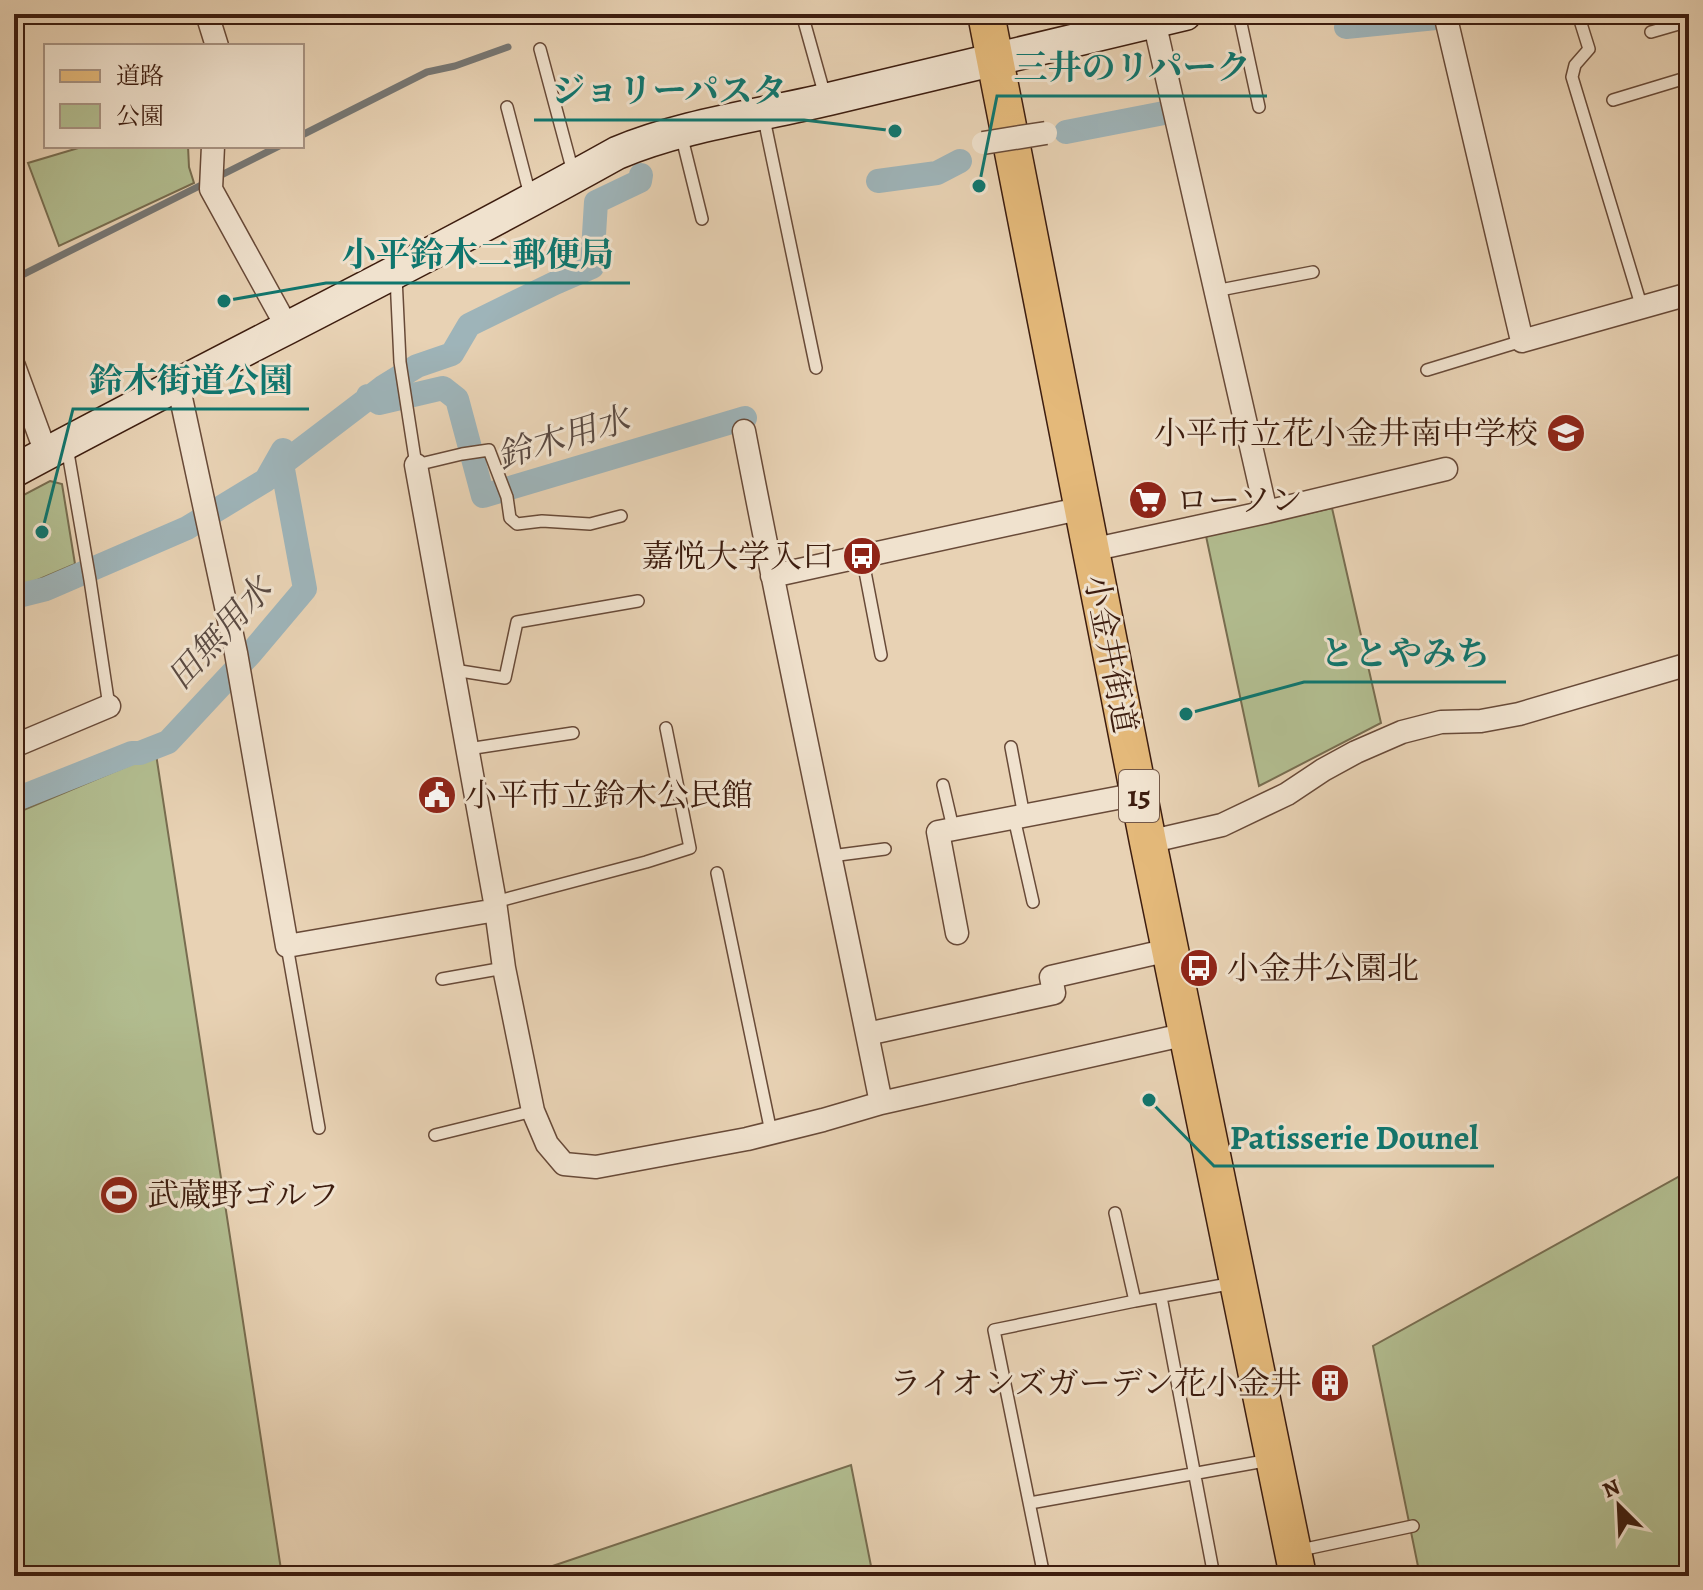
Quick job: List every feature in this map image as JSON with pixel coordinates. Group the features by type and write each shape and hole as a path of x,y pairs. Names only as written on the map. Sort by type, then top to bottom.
{"main road":[{"name":"小金井街道","path":"986,14 1169,950 1295,1564"},
{"path":"14,471 645,141 1169,18"}],"street":[{"path":"207,14 216,44"},
{"path":"1445,14 1522,341 1689,294"},
{"path":"1169,18 1215,291 1266,512"},
{"path":"983,143 1046,133"},
{"path":"213,148 211,189 287,327"},
{"path":"14,366 56,448"},
{"path":"178,384 236,653 287,946 495,906"},
{"path":"744,431 881,1103"},
{"path":"416,465 504,968 533,1111 547,1144 564,1164 596,1167 771,1132 881,1103 1187,1034"},
{"path":"1091,550 1446,469"},
{"path":"772,576 1083,508"},
{"path":"1148,842 1222,825 1287,794 1356,752 1402,732 1441,722 1481,721 1519,714 1689,664"},
{"path":"14,746 109,706"},
{"path":"957,933 938,832 1138,794"},
{"path":"867,1034 1054,993 1051,977 1169,950"}],"lane":[{"path":"802,14 826,100"},
{"path":"1239,14 1259,107"},
{"path":"1578,14 1589,49 1575,65 1572,77 1642,308"},
{"path":"1651,32 1689,21"},
{"path":"540,49 574,177"},
{"path":"1613,100 1689,77"},
{"path":"507,107 531,200"},
{"path":"763,113 816,368"},
{"path":"680,131 702,219"},
{"path":"396,272 400,362 416,465 489,450 507,497 510,518 517,524 542,521 590,524 621,516"},
{"path":"1215,291 1313,272"},
{"path":"1427,370 1522,341"},
{"path":"56,448 87,562 109,706"},
{"path":"862,556 881,655"},
{"path":"454,670 505,678 517,622 638,601"},
{"path":"495,906 690,848 666,728"},
{"path":"468,749 573,733"},
{"path":"1011,747 1033,902"},
{"path":"943,785 953,828"},
{"path":"831,856 885,849"},
{"path":"717,873 771,1132"},
{"path":"287,946 319,1128"},
{"path":"442,979 504,968"},
{"path":"435,1135 533,1111"},
{"path":"1115,1213 1135,1301"},
{"path":"1044,1576 994,1330 1238,1282"},
{"path":"1161,1297 1214,1576"},
{"path":"1030,1503 1273,1459"},
{"path":"1295,1564 1413,1526"}],"green space":[{"path":"78,148 188,148 194,183 59,246 28,163"},
{"path":"50,481 62,484 75,564 14,590 14,500"},
{"path":"1332,508 1381,723 1259,786 1206,536"},
{"name":"武蔵野ゴルフ","path":"156,754 282,1576 14,1576 14,814"},
{"path":"1689,1171 1689,1576 1420,1576 1373,1346"},
{"path":"851,1465 873,1576 523,1576"}],"waterway":[{"path":"1346,27 1436,18"},
{"path":"304,134 427,72 455,66 508,47"},
{"path":"1066,132 1164,113"},
{"path":"14,279 275,148"},
{"path":"878,181 937,173 960,161"},
{"name":"田無用水","path":"14,800 168,742 251,653 305,589 282,464 383,387 417,366 452,354 469,325 592,267 596,202 640,181 641,175"},
{"name":"鈴木用水","path":"368,396 379,403 443,388 457,399 483,496 745,418"},
{"name":"鈴木用水","path":"14,597 46,589 187,528 266,480 283,450"}],"place":[{"name":"ジョリーパスタ","path":"895,131"},
{"name":"三井のリパーク","path":"979,186"},
{"name":"小平鈴木二郵便局","path":"224,301"},
{"name":"小平市立花小金井南中学校","path":"1566,433"},
{"name":"ローソン","path":"1148,500"},
{"name":"鈴木街道公園","path":"42,532"},
{"name":"嘉悦大学入口","path":"862,556"},
{"name":"ととやみち","path":"1186,714"},
{"name":"小平市立鈴木公民館","path":"437,795"},
{"name":"小金井公園北","path":"1199,968"},
{"name":"Patisserie Dounel","path":"1149,1100"},
{"name":"武蔵野ゴルフ","path":"119,1195"},
{"name":"ライオンズガーデン花小金井","path":"1330,1383"}]}
